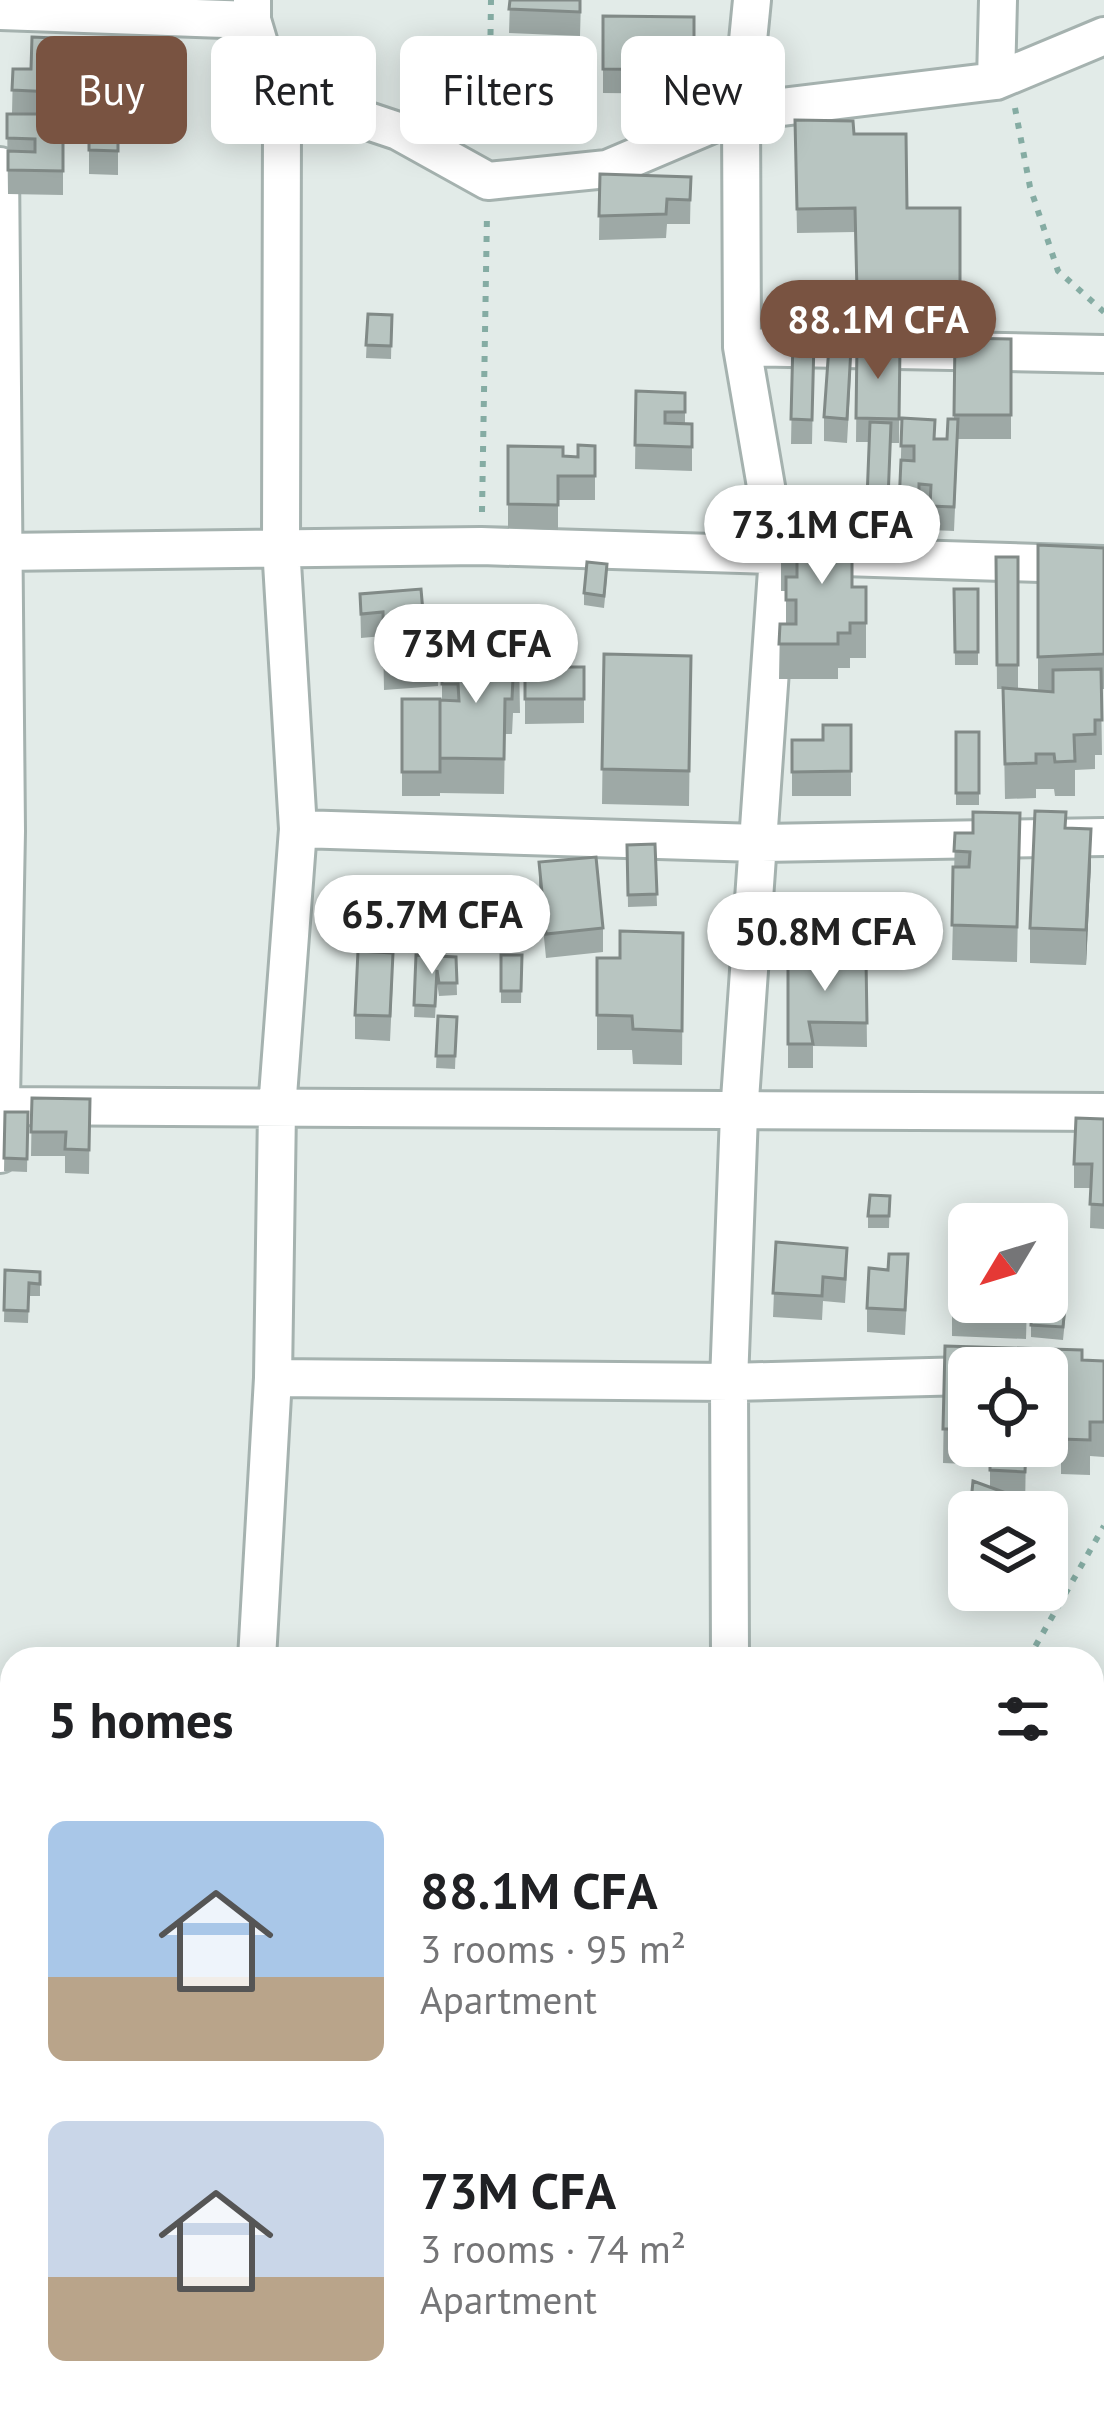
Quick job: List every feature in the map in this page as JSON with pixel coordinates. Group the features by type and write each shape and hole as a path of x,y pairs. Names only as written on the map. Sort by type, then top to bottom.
{"street":[{"path":"748,36 752,0"},
{"path":"996,81 998,0"},
{"path":"15,8 252,10"},
{"path":"785,107 996,81 1104,36"},
{"path":"376,124 488,181 607,170 667,144"},
{"path":"257,1647 273,1378 278,1109 298,829 281,545 282,144"},
{"path":"730,1647 729,1382 739,1114 778,556 742,347 741,144"},
{"path":"0,166 0,1154"},
{"path":"742,347 1104,354"},
{"path":"2,552 482,546 1104,565"},
{"path":"298,829 758,843 1104,837"},
{"path":"0,1106 739,1114 1104,1112"},
{"path":"273,1378 729,1382 948,1377"}],"path":[{"path":"482,546 491,0"},
{"path":"996,81 1018,112 1030,187 1058,271 1104,312"},
{"path":"1035,1647 1104,1526"}],"building":[{"path":"510,0 580,0 580,12 509,9"},
{"path":"603,16 694,17 694,36 621,36 621,69 603,69"},
{"path":"32,37 36,37 36,91 12,90 13,69 31,69"},
{"path":"7,114 36,114 36,144 63,144 63,171 8,170 8,151 35,152 35,139 7,138"},
{"path":"795,120 853,121 854,134 906,134 907,208 960,208 960,291 857,292 855,208 797,209"},
{"path":"89,144 118,144 118,151 89,150"},
{"path":"600,174 691,177 690,200 667,199 666,214 599,216"},
{"path":"368,314 392,315 391,346 366,345"},
{"path":"955,338 1011,339 1011,415 954,415"},
{"path":"793,340 814,341 812,420 791,419"},
{"path":"857,345 900,346 899,419 856,418"},
{"path":"829,346 851,348 847,419 824,417"},
{"path":"636,391 685,393 685,412 665,412 665,423 692,424 692,447 635,445"},
{"path":"902,418 935,420 934,439 947,439 948,419 958,419 954,507 930,506 931,485 919,484 919,505 899,504 901,460 914,461 914,446 901,446"},
{"path":"870,422 891,423 888,500 867,499"},
{"path":"578,445 595,446 595,476 558,476 558,505 508,504 508,446 563,447 563,456 578,457"},
{"path":"788,528 852,529 852,587 866,587 866,623 850,623 850,633 838,633 838,644 779,644 780,624 796,624 796,600 786,600 786,577 797,577 797,556 781,556 781,536 788,536"},
{"path":"1038,545 1104,548 1104,654 1038,657"},
{"path":"996,557 1018,557 1018,665 997,665"},
{"path":"587,562 607,564 604,596 584,593"},
{"path":"421,589 426,647 437,646 438,662 384,666 383,612 361,614 360,594"},
{"path":"954,589 978,589 978,652 955,652"},
{"path":"604,654 691,656 689,771 602,769"},
{"path":"442,656 519,658 520,678 513,678 512,699 505,699 504,759 440,758 440,700 459,701 458,684 442,684"},
{"path":"525,667 584,667 584,699 525,699"},
{"path":"1101,669 1102,720 1095,720 1095,734 1074,735 1075,761 1055,762 1054,754 1036,754 1036,763 1005,764 1003,688 1053,692 1053,670"},
{"path":"402,699 440,699 440,772 402,772"},
{"path":"823,725 851,725 851,771 792,772 792,740 823,740"},
{"path":"956,732 979,732 979,793 956,793"},
{"path":"1035,811 1066,812 1065,828 1091,829 1086,930 1030,928"},
{"path":"973,812 1020,813 1017,927 952,925 953,867 969,867 970,852 954,851 955,833 973,833"},
{"path":"655,844 657,894 628,895 627,845"},
{"path":"596,857 603,928 546,934 539,862"},
{"path":"620,931 683,933 682,1031 633,1029 632,1016 597,1015 597,958 620,958"},
{"path":"358,951 393,953 390,1016 355,1015"},
{"path":"416,955 456,957 457,983 439,983 437,970 435,1006 414,1005"},
{"path":"501,955 522,955 521,991 501,991"},
{"path":"788,957 866,959 867,1023 809,1022 813,1044 788,1044"},
{"path":"438,1016 457,1017 455,1056 436,1056"},
{"path":"32,1098 90,1099 89,1150 65,1149 66,1132 31,1132"},
{"path":"5,1112 28,1112 27,1159 4,1158"},
{"path":"1076,1118 1104,1119 1104,1205 1090,1204 1092,1164 1074,1164"},
{"path":"870,1195 890,1196 889,1216 868,1216"},
{"path":"776,1242 847,1248 845,1279 823,1277 822,1296 773,1293"},
{"path":"889,1254 908,1254 905,1310 867,1308 869,1268 888,1270"},
{"path":"5,1270 40,1272 40,1284 29,1283 28,1311 4,1310"},
{"path":"1031,1323 1063,1323 1063,1327"},
{"path":"945,1346 979,1347 948,1347 948,1429 943,1429"},
{"path":"1068,1350 1082,1350 1082,1360 1104,1361 1104,1422 1090,1422 1090,1440 1068,1439"},
{"path":"990,1467 1025,1467 1025,1472"},
{"path":"973,1481 1000,1491 972,1491"}]}
